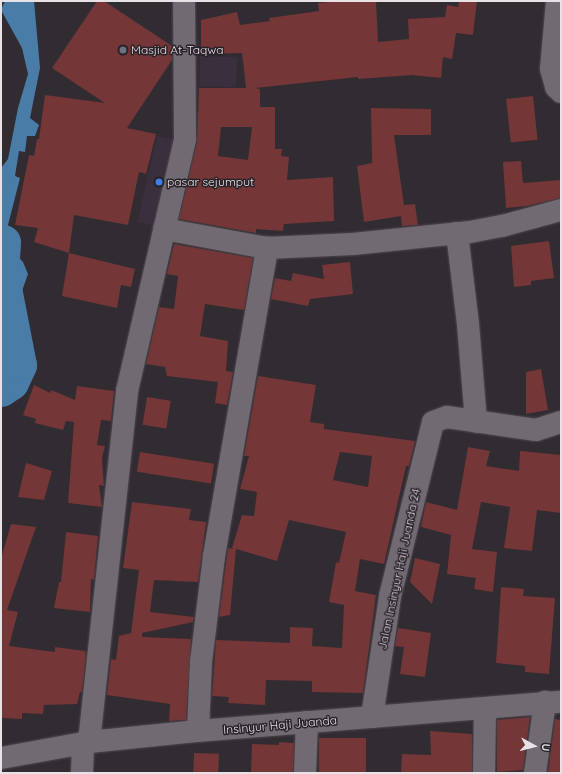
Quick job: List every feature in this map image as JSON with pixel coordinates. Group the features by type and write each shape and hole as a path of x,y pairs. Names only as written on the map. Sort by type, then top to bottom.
{"street":[{"path":"82,773 122,432 135,353 183,152 187,126 184,1"},
{"path":"557,1 551,68 556,87 561,92"},
{"path":"164,229 267,248 353,244 457,233 502,226 561,210"},
{"path":"457,233 476,422 536,430 561,422"},
{"path":"198,731 200,662 214,556 267,248"},
{"name":"Jalan Insinyur Haji Juanda 24","path":"372,717 390,596 430,429 433,422 447,417 476,422"},
{"path":"535,773 553,702"},
{"name":"Insinyur Haji Juanda","path":"1,758 86,743 198,731 485,709 553,702"},
{"path":"484,773 485,709"},
{"path":"305,773 307,722"}],"shaded area":[{"path":"200,56 237,57 236,87 199,86"},
{"name":"pasar sejumput","path":"157,136 182,142 163,228 137,222"}],"water":[{"path":"5,1 34,1 40,68 30,118 39,125 35,136 27,136 25,152 19,151 15,176 20,178 8,225 10,248 23,262 28,274 22,291 1,289 1,168 8,159 18,108 28,74 22,48 1,10"},
{"path":"6,328 24,332 27,359 14,394 1,395 1,380 11,370 13,351"}],"building":[{"path":"97,1 104,1 172,46 172,60 127,128 156,134 146,174 139,172 128,225 74,215 69,253 34,242 38,228 15,225 29,155 34,156 37,139 39,139 45,95 105,103 52,68"},
{"path":"341,1 376,1 378,42 409,39 408,19 445,17 447,5 458,7 459,1 477,1 473,35 456,33 452,59 443,57 441,78 412,75 358,79 358,77 255,88 260,89 260,107 275,107 275,149 282,149 281,156 289,157 287,180 333,177 334,221 284,224 283,231 256,229 256,233 179,219 197,142 199,88 246,88 242,53 201,54 201,20 237,12 240,25 270,21 269,18 319,11 318,3","holes":["221,127 252,127 248,160 218,156"]},
{"path":"533,96 538,140 511,143 506,99"},
{"path":"371,108 431,109 431,135 394,135 404,205 415,204 418,225 402,226 401,216 364,222 357,166 372,163"},
{"path":"521,161 523,183 561,180 561,198 527,206 506,208 503,162"},
{"path":"549,241 554,278 531,281 531,285 514,287 511,246"},
{"path":"174,244 253,258 244,310 205,304 200,336 228,341 226,371 233,372 227,405 215,403 218,382 167,376 165,367 146,364 159,307 174,309 178,276 167,274"},
{"path":"69,253 135,269 131,287 121,285 117,308 62,296"},
{"path":"350,262 353,294 310,299 308,306 271,299 275,278 291,281 293,273 324,279 322,265"},
{"path":"541,369 548,410 526,414 526,372"},
{"path":"258,376 316,385 310,422 324,424 324,429 415,441 409,466 406,466 384,564 360,559 355,591 376,595 363,693 312,692 312,681 266,680 265,705 228,703 229,697 212,696 216,640 290,643 290,627 313,628 312,646 342,648 344,605 329,602 336,562 339,563 346,532 289,520 277,561 236,549 230,615 219,617 228,548 235,549 232,548 242,515 254,516 257,492 240,489 249,456 244,456","holes":["340,452 372,456 368,487 333,480"]},
{"path":"34,385 50,393 51,390 75,400 77,386 114,391 111,421 101,420 97,445 105,446 102,458 104,486 99,485 102,507 68,503 74,422 66,421 63,430 35,423 36,419 23,415"},
{"path":"147,397 171,401 166,428 143,425"},
{"path":"468,447 490,451 486,466 519,471 520,451 561,455 561,513 537,510 532,551 504,548 510,507 481,502 472,549 497,552 493,592 474,589 476,578 447,574 451,535 421,527 426,502 457,510"},
{"path":"140,452 214,464 211,483 137,472"},
{"path":"26,463 52,471 44,500 18,497"},
{"path":"132,502 191,509 189,520 206,522 198,582 154,580 150,612 194,617 193,622 142,633 142,637 191,639 186,720 169,721 170,704 107,695 111,659 116,660 119,636 131,633 139,570 123,568"},
{"path":"11,524 36,527 7,610 18,612 9,646 55,652 55,647 85,651 86,656 82,692 80,692 77,704 44,705 43,714 22,713 22,719 1,718 1,559"},
{"path":"66,532 98,536 94,580 91,579 90,612 54,608 59,582 61,582"},
{"path":"415,558 440,564 432,604 410,582"},
{"path":"501,587 524,589 523,596 555,598 549,674 525,672 525,666 496,663"},
{"path":"398,628 431,633 425,677 400,674 404,647 395,646"},
{"path":"530,717 523,770 497,772 497,720"},
{"path":"555,719 561,720 561,773 548,773"},
{"path":"430,731 472,734 472,773 401,773 402,754 431,755"},
{"path":"319,738 366,738 366,773 319,773"},
{"path":"279,742 294,743 293,773 251,773 252,744 279,745"},
{"path":"194,753 219,754 218,773 193,773"}],"waterway":[{"path":"1,389 11,382 19,365 1,272 3,242"}],"place":[{"name":"Masjid At-Taqwa","path":"123,50"},
{"name":"pasar sejumput","path":"159,182"}]}
